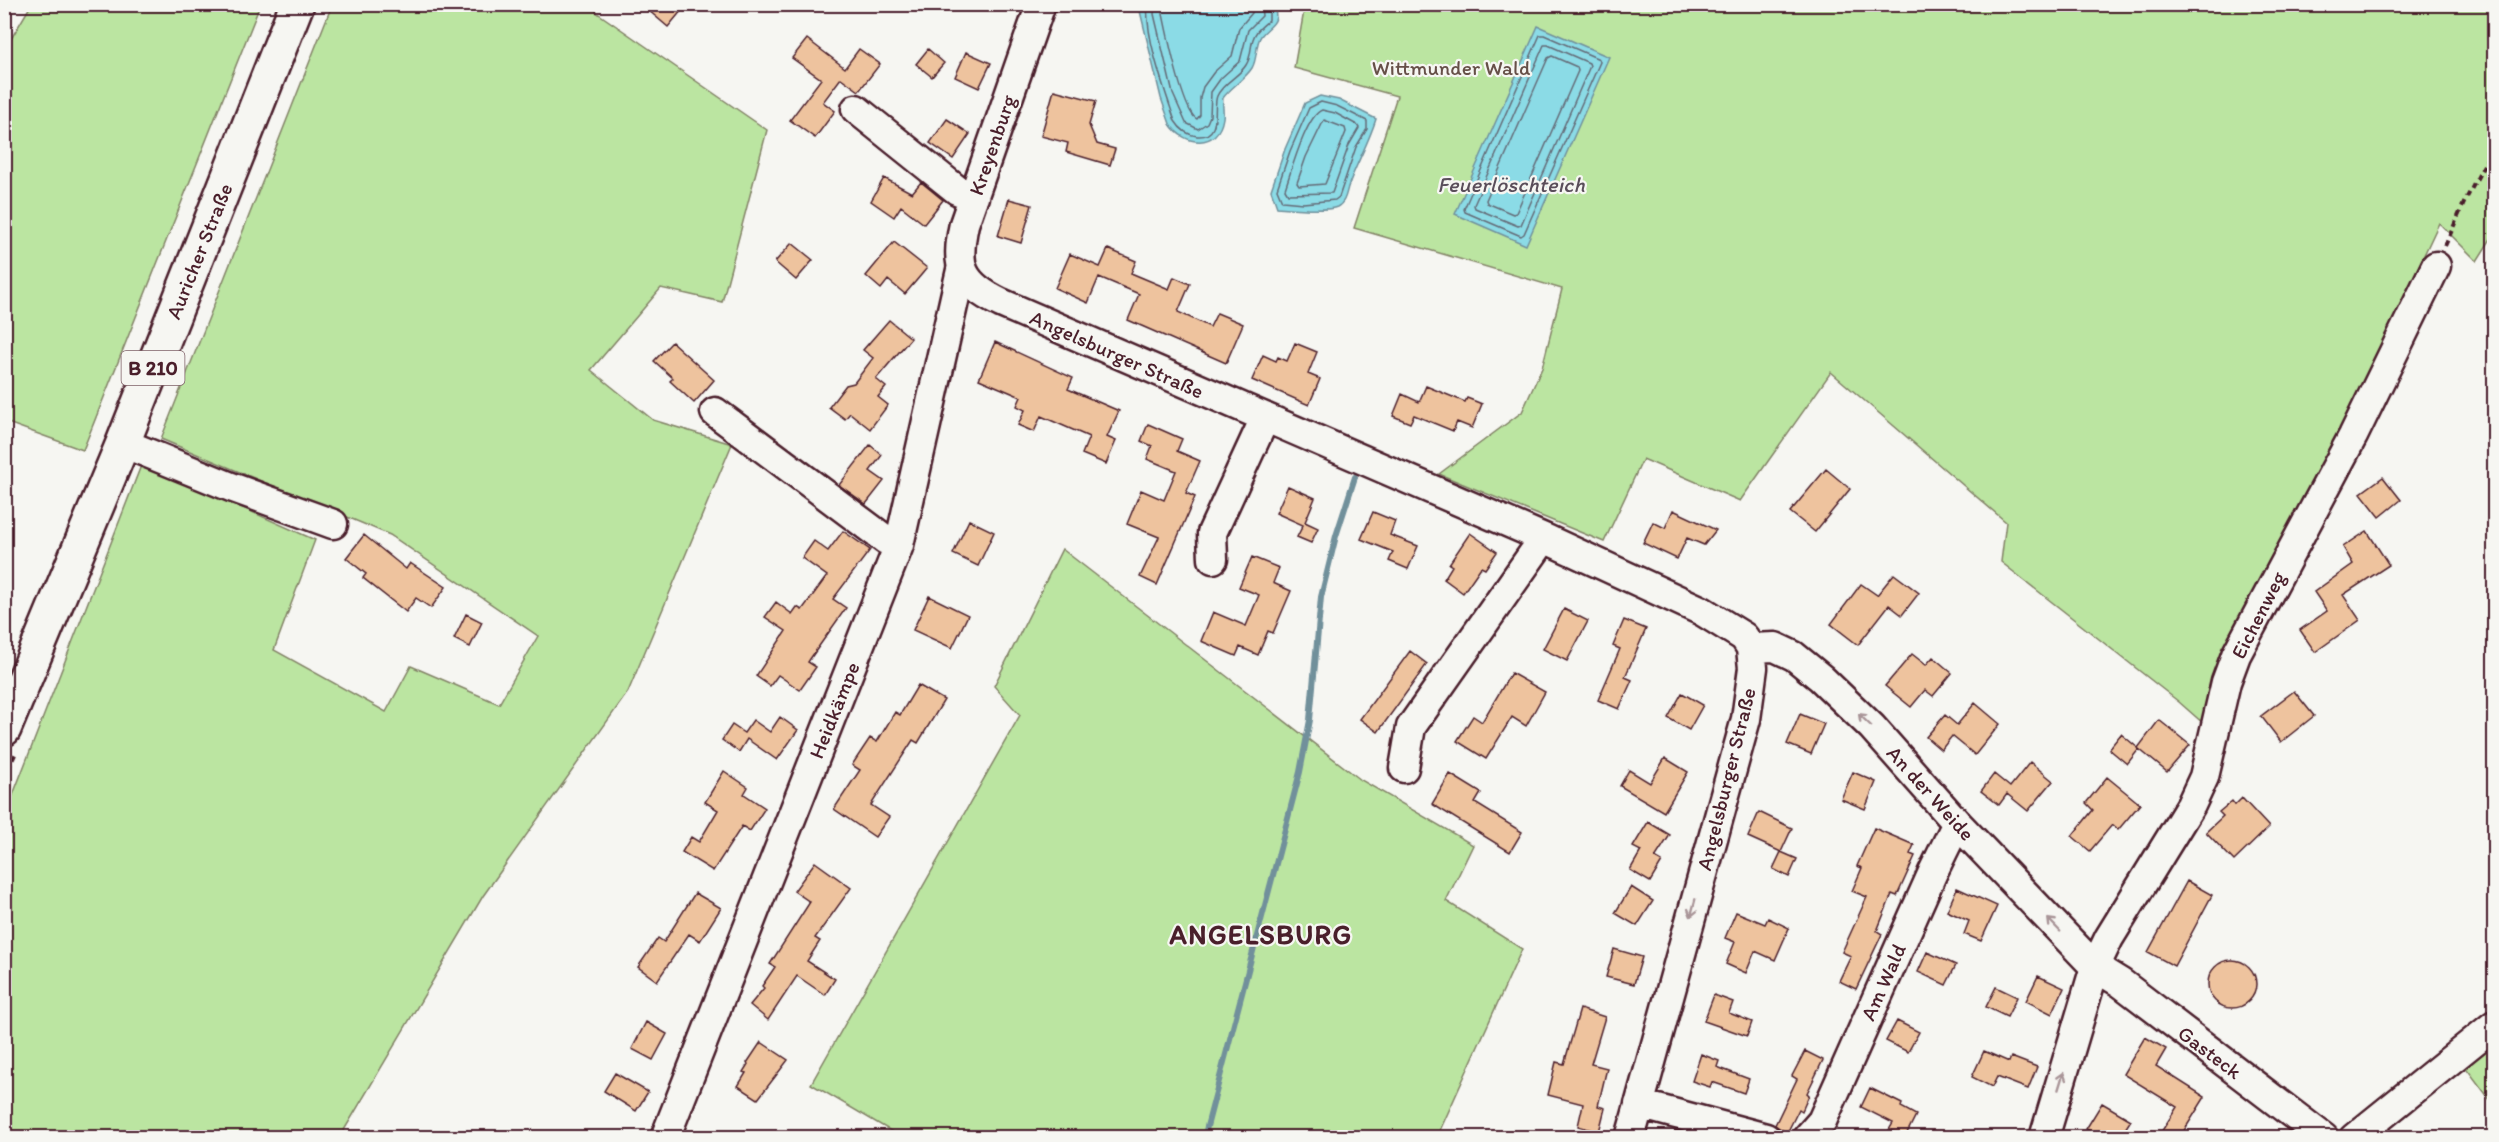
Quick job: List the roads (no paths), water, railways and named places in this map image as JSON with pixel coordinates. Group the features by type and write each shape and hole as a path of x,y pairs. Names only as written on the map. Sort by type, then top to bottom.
{"main road":[{"name":"Auricher Straße","path":"4,729 123,442 297,4"}],"street":[{"name":"Kreyenburg","path":"966,277 958,249 1041,4"},
{"path":"856,109 957,190 974,197"},
{"name":"Eichenweg","path":"2044,1137 2095,967 2124,912 2195,796 2204,777 2226,682 2236,655 2354,435 2436,266"},
{"name":"Angelsburger Straße","path":"966,277 993,299 1544,538 1701,611 1744,637 1751,648 1754,668 1746,719 1630,1137"},
{"name":"Heidkämpe","path":"665,1137 898,545 966,277"},
{"path":"715,412 886,540 898,545"},
{"path":"1213,559 1212,533 1265,418"},
{"path":"123,442 231,487 333,524"},
{"path":"1404,768 1411,727 1544,538"},
{"name":"An der Weide","path":"1751,648 1775,647 1794,656 1821,678 1872,727 1957,823 2095,967"},
{"name":"Am Wald","path":"1807,1137 1821,1121 1957,823"},
{"name":"Gasteck","path":"2095,967 2121,983 2324,1137"},
{"path":"2354,1137 2494,1025"},
{"path":"1639,1104 1766,1137"}],"water":[{"path":"1143,4 1274,5 1276,16 1274,23 1259,39 1252,68 1223,98 1220,128 1215,136 1208,140 1200,141 1183,137 1170,124 1161,98 1140,11"},
{"name":"Feuerlöschteich","path":"1538,26 1609,57 1526,245 1455,214"},
{"path":"1320,96 1339,100 1376,119 1373,128 1351,178 1345,198 1340,205 1325,209 1277,207 1271,190 1285,149 1305,103"}],"waterway":[{"path":"1204,1138 1300,772 1310,720 1321,597 1336,536 1355,477"}],"district":[{"name":"ANGELSBURG","path":"1261,934"}],"park label":[{"name":"Wittmunder Wald","path":"1451,67"}]}
